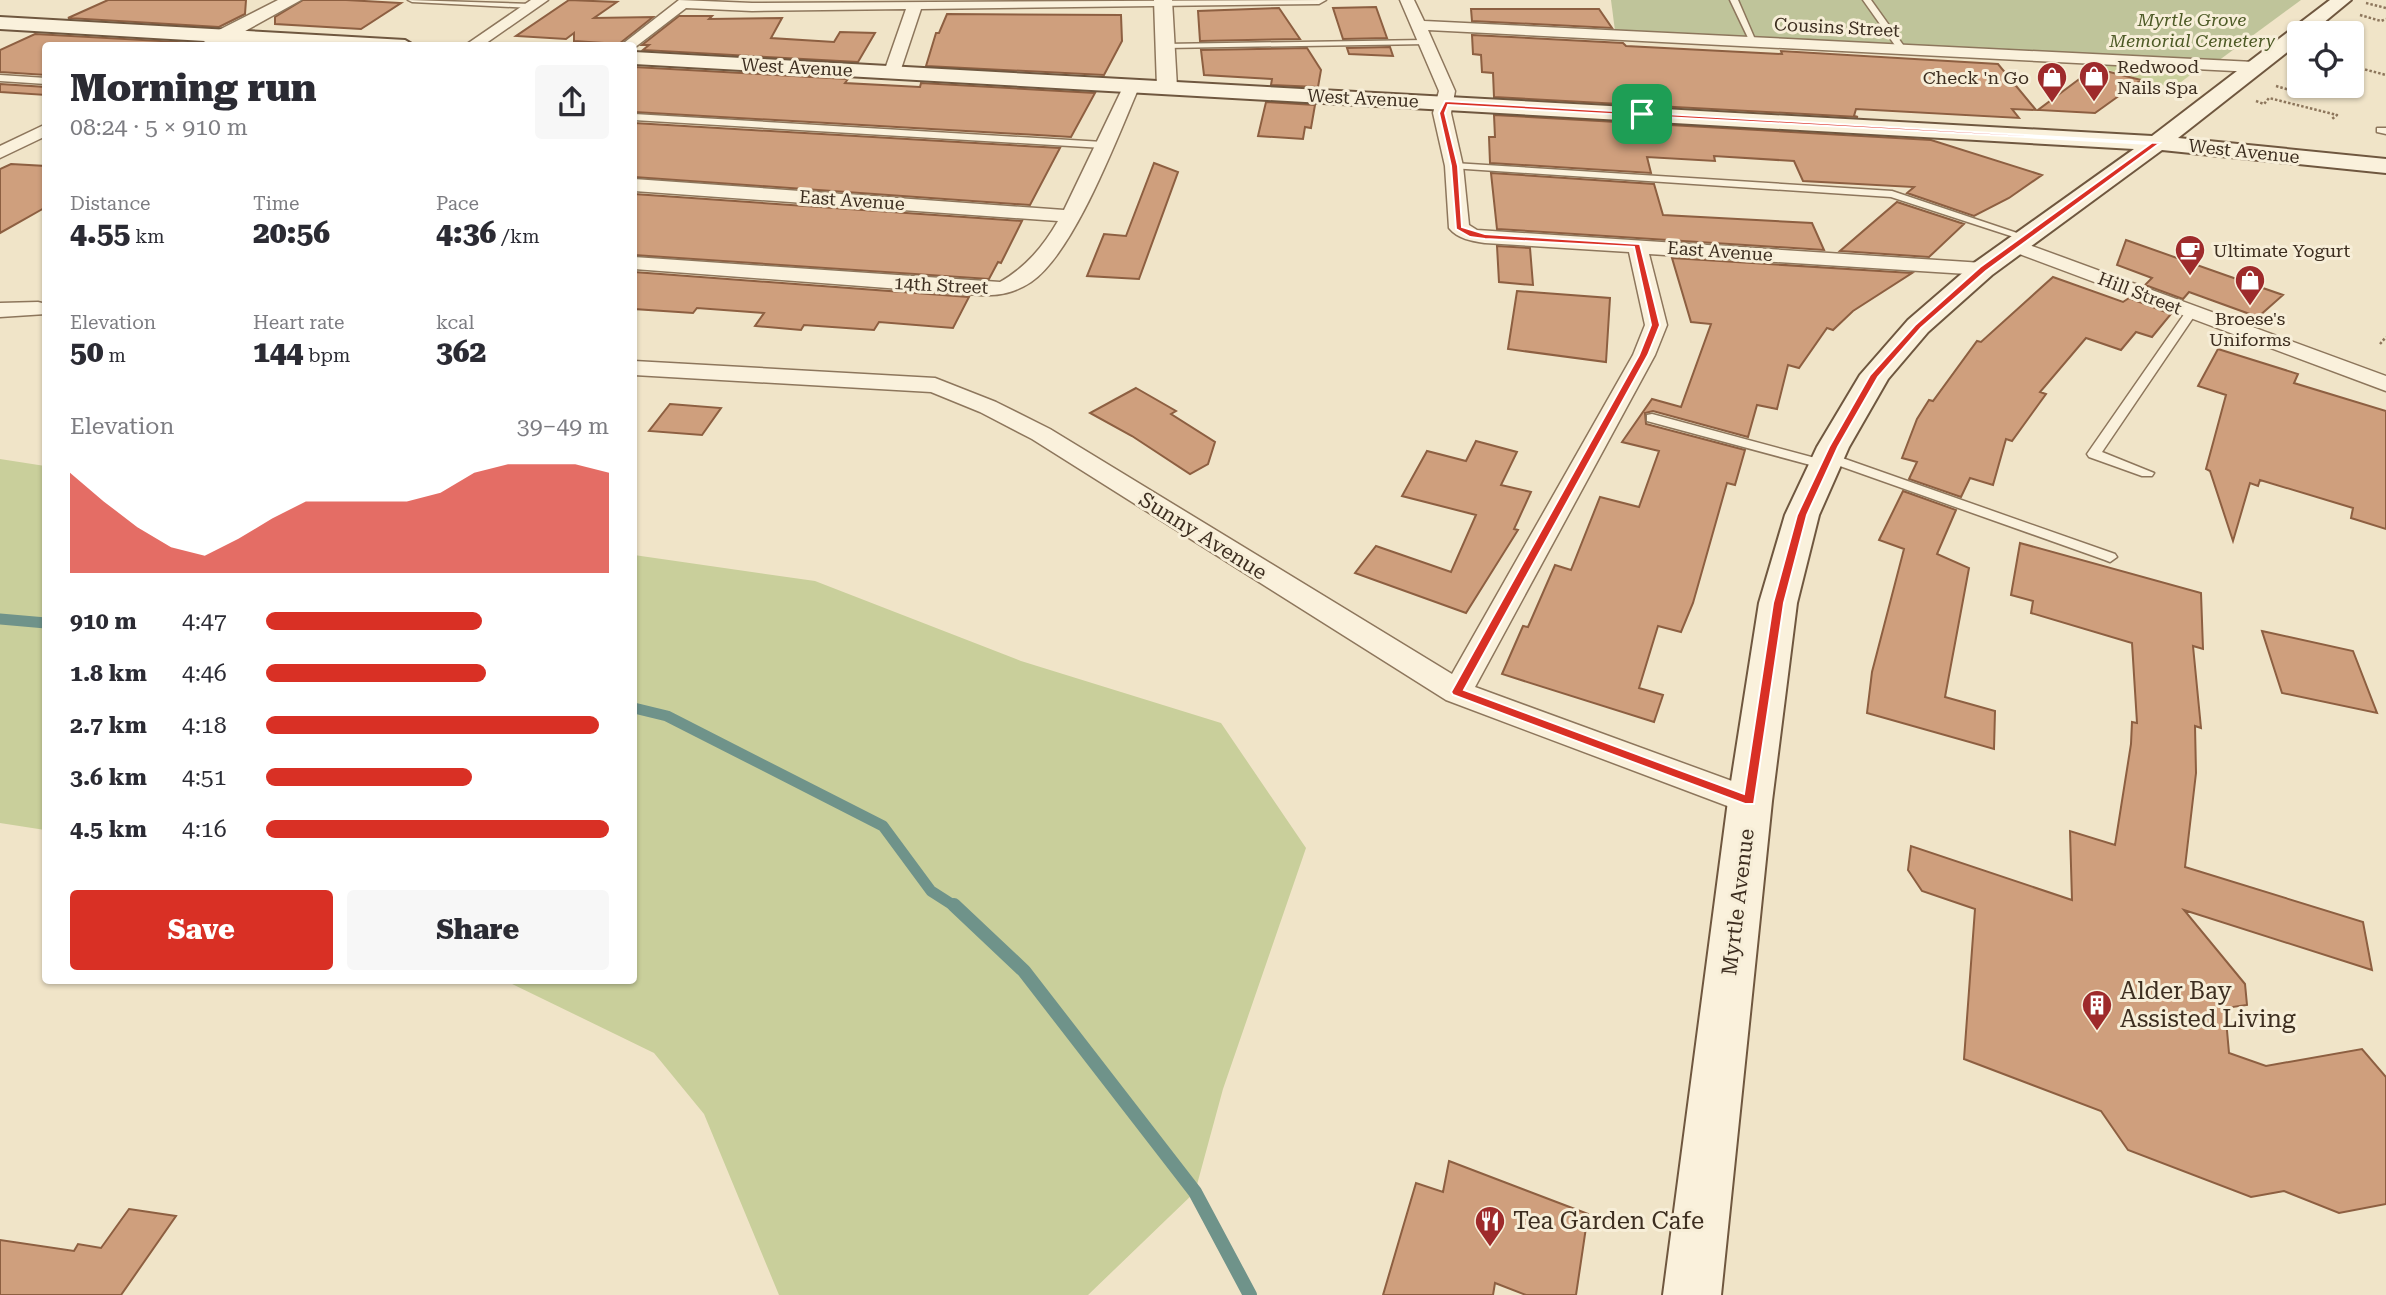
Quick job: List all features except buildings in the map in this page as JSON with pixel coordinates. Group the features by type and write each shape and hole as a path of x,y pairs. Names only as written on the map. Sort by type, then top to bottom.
{"main road":[{"name":"Myrtle Avenue","path":"1692,1295 1750,801 1778,603 1802,515 1827,461 1875,375 1918,326 2007,250 2157,143 2342,0"},
{"path":"0,23 251,42"},
{"name":"West Avenue","path":"637,58 2157,143 2386,166"}],"street":[{"path":"213,41 292,0"},
{"path":"632,42 685,2 752,7 1319,0"},
{"path":"1407,0 1447,91 1442,113 1454,166"},
{"path":"1163,1 1167,87"},
{"path":"477,42 536,3"},
{"path":"892,72 916,3"},
{"name":"Cousins Street","path":"1418,25 2254,67"},
{"name":"14th Street","path":"637,264 995,289 1007,287 1037,267 1070,216 1132,85"},
{"path":"0,153 9,143 42,131"},
{"path":"9,143 42,145"},
{"name":"East Avenue","path":"1454,166 1459,228 1472,235 1485,237 1637,245 2007,250"},
{"name":"East Avenue","path":"637,185 1070,216"},
{"path":"1457,692 1644,355 1656,325 1637,245"},
{"name":"Hill Street","path":"2007,250 2191,312 2386,384"},
{"path":"0,310 38,309"},
{"name":"Sunny Avenue","path":"637,368 935,385 1041,433 1457,692 1750,801"}],"lane":[{"path":"412,0 536,3"},
{"path":"1734,0 1754,42"},
{"path":"1867,0 1902,49"},
{"path":"1165,46 1425,42"},
{"path":"0,78 42,81"},
{"path":"637,117 1103,145"},
{"path":"1454,166 1892,194 2007,250"},
{"path":"2147,472 2094,454 2191,312"},
{"path":"1652,418 1827,461 2110,557"}],"path":[{"path":"2365,2 2386,8"},
{"path":"2356,15 2381,21 2386,19"},
{"path":"2364,69 2386,75"},
{"path":"2274,86 2287,89"},
{"path":"2248,98 2264,104 2269,99 2337,115 2332,119"},
{"path":"2380,344 2386,337"}],"green space":[{"name":"Myrtle Grove Memorial Cemetery","path":"1611,0 2301,0 2218,61 1615,31"},
{"path":"2107,64 2176,68 2193,73 2173,88 2101,68"},
{"path":"0,459 42,466 42,830 0,823"},
{"path":"637,555 815,581 1021,661 1221,723 1306,848 1223,1089 1195,1192 1088,1295 779,1295 704,1114 654,1053 512,984 637,984"}],"waterway":[{"path":"0,619 42,623"},
{"path":"637,709 667,716 883,826 931,891 956,907"},
{"path":"954,905 1024,971 1195,1192 1250,1295"}],"place":[{"name":"Redwood Nails Spa","path":"2094,103"},
{"name":"Check 'n Go","path":"2052,104"},
{"name":"Ultimate Yogurt","path":"2190,277"},
{"name":"Broese's Uniforms","path":"2250,307"},
{"name":"Alder Bay Assisted Living","path":"2097,1032"},
{"name":"Tea Garden Cafe","path":"1490,1248"}],"route":[{"path":"1445,103 1642,114 2157,143 1983,269 1918,326 1875,375 1833,447 1802,515 1778,603 1750,801 1457,692 1644,355 1656,325 1637,245 1485,237 1463,232 1459,228 1454,166 1442,113 1445,103"}]}
